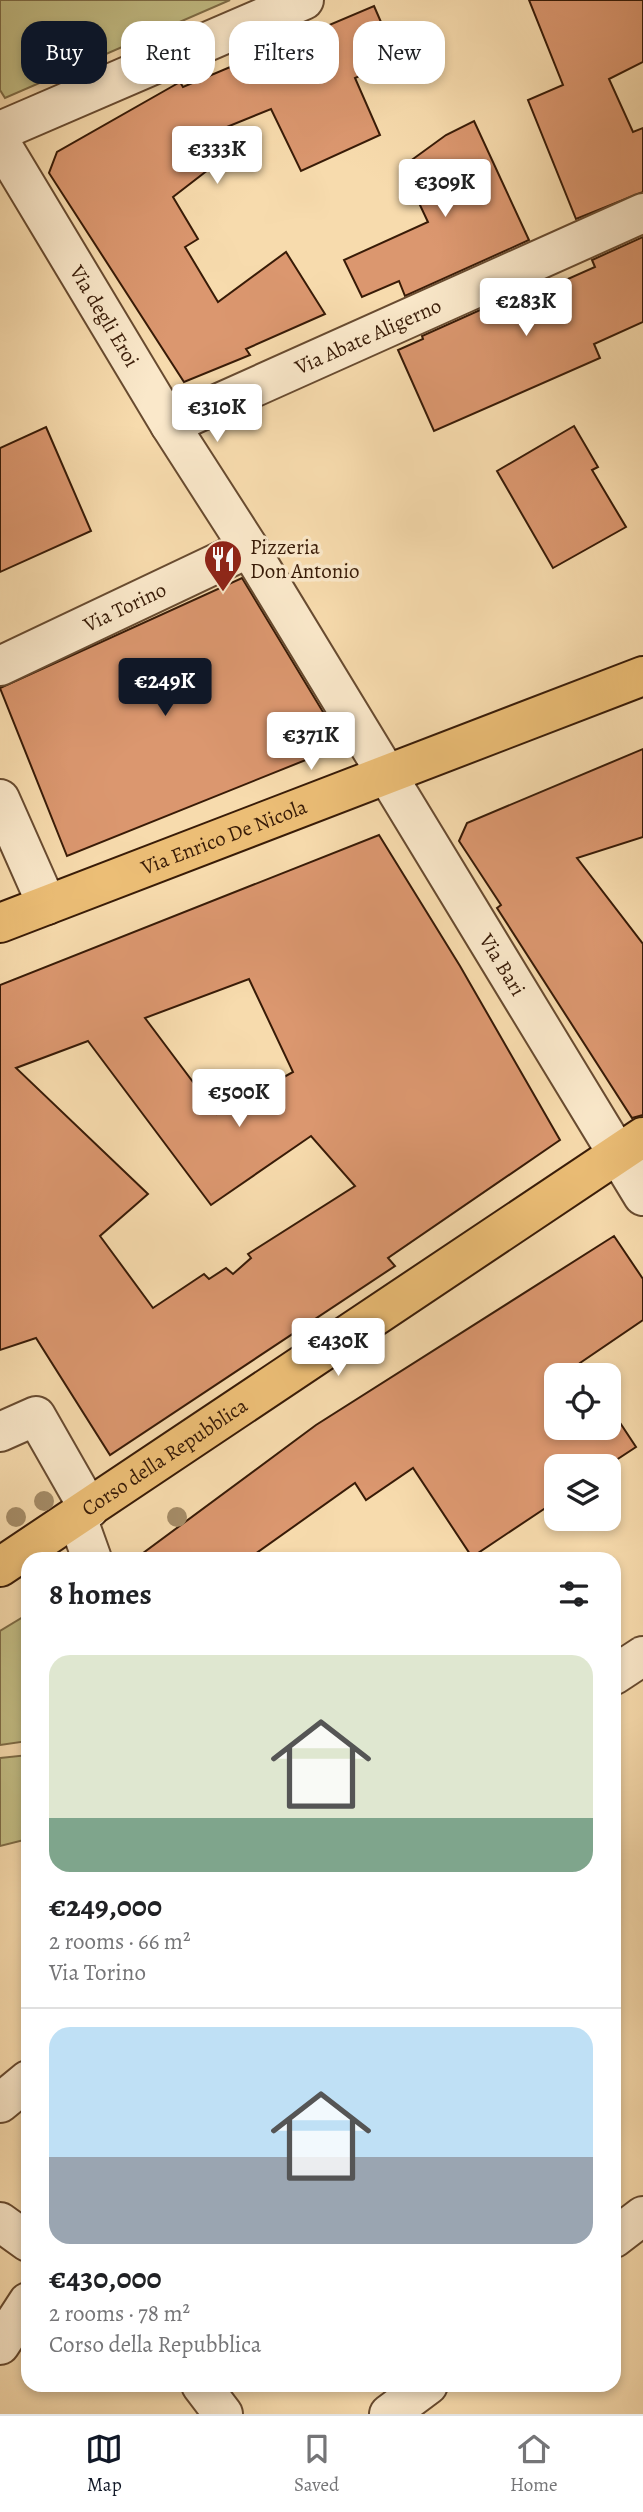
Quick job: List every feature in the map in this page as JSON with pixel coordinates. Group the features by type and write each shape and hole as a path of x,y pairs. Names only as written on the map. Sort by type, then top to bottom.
{"main road":[{"name":"Via Enrico De Nicola","path":"0,923 643,676"},
{"name":"Corso della Repubblica","path":"23,1552 629,1147"},
{"name":"Corso della Repubblica","path":"0,1567 21,1553"}],"street":[{"path":"0,131 304,0"},
{"name":"Via degli Eroi","path":"0,142 385,776"},
{"name":"Via Abate Aligerno","path":"170,425 643,214"},
{"name":"Via Torino","path":"0,666 249,548"},
{"name":"Via Bari","path":"385,776 629,1147 643,1196"},
{"path":"0,799 47,905"},
{"path":"0,1432 36,1416 83,1513 91,1552"},
{"path":"621,1670 643,1656"},
{"path":"0,2103 21,2086"},
{"path":"621,2233 643,2216"},
{"path":"0,2222 21,2237"},
{"path":"0,2345 21,2313"},
{"path":"206,2392 223,2414"}],"shaded area":[{"path":"0,0 230,0 182,21 121,21 121,47 107,54 107,21 21,21 21,84 37,84 5,98 0,90"},
{"path":"21,1618 21,1742 0,1745 0,1631"},
{"path":"21,1756 21,1841 0,1846 0,1758"}],"building":[{"path":"529,0 643,0 643,62 609,79 633,132 643,128 643,192 576,219 528,100 563,85"},
{"path":"374,6 381,21 353,21 353,84 358,84 380,135 301,171 271,109 212,133 226,156 173,197 198,239 185,247 218,302 286,252 325,314 246,349 250,355 184,382 49,173 57,152 176,84 183,87 190,84 215,84 215,73 229,67 229,84 339,84 339,21"},
{"path":"474,121 529,240 405,296 399,281 362,297 344,260 428,222 402,167 446,135"},
{"path":"643,237 643,322 594,344 600,358 434,431 398,350 423,339 422,336 547,280 550,287 595,267 592,260"},
{"path":"574,426 598,467 592,470 626,527 553,568 497,471"},
{"path":"46,427 91,531 0,572 0,448"},
{"path":"242,578 343,745 67,856 0,688"},
{"path":"643,749 643,837 577,858 643,944 643,1115 632,1118 497,908 501,905 459,841 467,823"},
{"path":"379,835 460,966 560,1140 388,1258 395,1266 110,1455 36,1338 0,1350 0,985","holes":["249,979 293,1072 217,1114 145,1018","88,1041 211,1205 311,1136 355,1186 248,1254 251,1258 233,1274 226,1268 209,1279 204,1274 153,1308 100,1236 148,1194 16,1068"]},
{"path":"614,1236 643,1279 643,1320 580,1363 544,1363 544,1440 621,1440 621,1424 636,1447 621,1457 621,1454 544,1454 544,1509 480,1552 469,1552 413,1468 366,1500 355,1483 258,1552 144,1552 316,1425"}],"place":[{"name":"Pizzeria Don Antonio","path":"223,593"}]}
